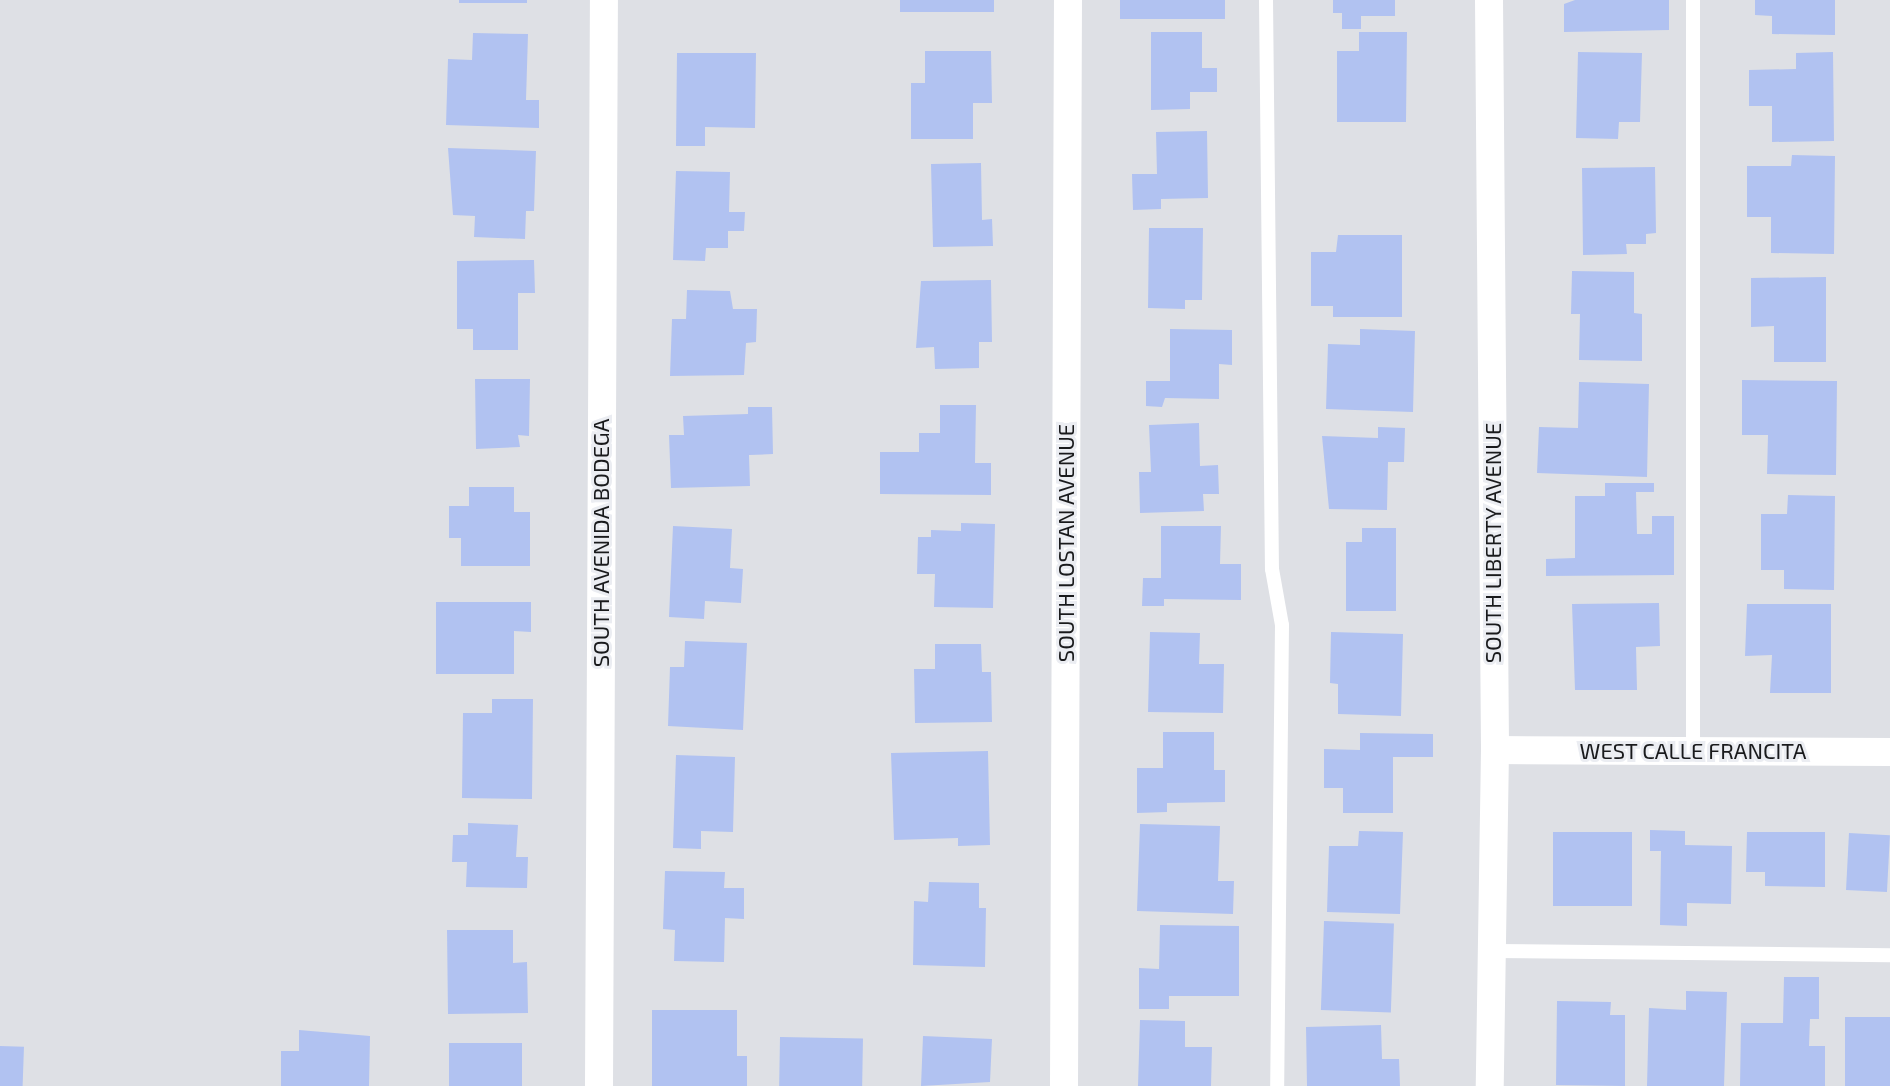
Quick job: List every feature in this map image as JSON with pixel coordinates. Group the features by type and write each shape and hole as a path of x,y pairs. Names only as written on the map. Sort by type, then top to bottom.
{"street":[{"name":"SOUTH AVENIDA BODEGA","path":"599,1086 604,0"},
{"name":"SOUTH LOSTAN AVENUE","path":"1064,1086 1068,0"},
{"name":"SOUTH LIBERTY AVENUE","path":"1489,0 1495,750 1490,1086"},
{"name":"WEST CALLE FRANCITA","path":"1495,750 1890,752"}],"lane":[{"path":"1266,0 1272,569 1282,625 1277,1086"},
{"path":"1693,0 1693,751"},
{"path":"1494,951 1890,955"}],"building":[{"path":"459,0 527,0 527,3 459,3"},
{"path":"900,0 994,0 994,12 900,12"},
{"path":"1120,0 1225,0 1225,19 1120,19"},
{"path":"1333,0 1395,0 1395,16 1361,16 1361,29 1342,29 1342,13 1333,13"},
{"path":"1575,0 1669,0 1669,30 1564,32 1564,4"},
{"path":"1755,0 1835,0 1835,35 1772,34 1772,16 1755,15"},
{"path":"1151,32 1202,32 1202,68 1217,68 1217,92 1190,92 1190,109 1151,110"},
{"path":"1359,32 1407,32 1406,122 1337,122 1337,51 1359,51"},
{"path":"473,33 528,34 526,100 539,100 539,128 446,125 448,59 472,60"},
{"path":"925,51 991,51 992,103 973,103 973,139 911,139 911,83 925,83"},
{"path":"1578,52 1642,53 1640,122 1619,122 1618,139 1576,138"},
{"path":"1833,52 1834,141 1772,142 1772,106 1749,106 1749,70 1796,69 1796,53"},
{"path":"677,53 756,53 755,128 705,127 705,146 676,146"},
{"path":"1207,131 1208,198 1161,199 1161,209 1133,210 1132,174 1157,174 1156,132"},
{"path":"448,148 536,151 534,211 526,211 525,239 474,237 475,216 453,215"},
{"path":"1792,155 1835,156 1834,254 1771,253 1771,217 1747,217 1747,166 1791,166"},
{"path":"981,163 982,220 992,219 993,246 933,247 931,164"},
{"path":"1655,167 1656,233 1646,234 1646,244 1626,244 1627,254 1583,255 1582,168"},
{"path":"676,171 730,172 729,212 745,212 744,231 728,231 728,248 706,248 705,261 673,260"},
{"path":"1149,228 1203,228 1202,300 1185,300 1185,309 1148,308"},
{"path":"1338,235 1402,235 1402,317 1333,317 1333,306 1311,306 1311,252 1336,252"},
{"path":"534,260 535,293 518,293 518,350 473,350 473,329 457,329 457,261"},
{"path":"1572,271 1634,272 1634,313 1642,314 1642,361 1579,360 1580,314 1571,314"},
{"path":"1826,277 1826,362 1774,362 1774,326 1751,327 1751,278"},
{"path":"991,280 992,342 979,342 979,368 935,369 934,347 916,348 921,281"},
{"path":"687,290 730,291 733,309 757,309 756,342 746,343 744,375 670,376 672,319 686,319"},
{"path":"1170,329 1232,330 1232,365 1219,364 1219,399 1165,398 1162,407 1146,406 1146,381 1170,381"},
{"path":"1360,329 1415,331 1413,412 1326,409 1328,344 1360,345"},
{"path":"475,379 530,379 529,436 518,435 520,447 476,449"},
{"path":"1742,380 1837,381 1836,475 1767,474 1768,435 1742,435"},
{"path":"1579,382 1649,384 1647,477 1537,473 1539,427 1578,428"},
{"path":"940,405 976,405 975,463 991,463 991,495 880,494 880,452 919,452 919,433 940,433"},
{"path":"748,407 772,407 773,454 749,455 750,486 671,488 669,435 684,435 683,416 748,414"},
{"path":"1199,423 1200,466 1218,465 1219,494 1203,494 1204,511 1140,513 1139,472 1151,472 1149,425"},
{"path":"1378,427 1405,428 1404,462 1388,462 1387,510 1329,509 1322,436 1378,438"},
{"path":"1605,483 1654,483 1654,492 1636,492 1637,534 1652,534 1652,516 1674,516 1674,575 1546,576 1546,559 1575,558 1575,496 1605,496"},
{"path":"469,487 514,487 514,512 530,512 530,566 461,566 461,538 449,538 449,506 469,506"},
{"path":"1788,495 1835,496 1834,590 1784,589 1784,570 1761,570 1761,514 1787,514"},
{"path":"961,523 995,524 993,608 934,607 935,574 917,574 918,537 931,537 931,530 961,531"},
{"path":"673,526 732,529 730,568 743,569 741,603 705,601 704,619 669,617"},
{"path":"1161,526 1221,526 1220,564 1241,564 1241,600 1164,599 1164,606 1142,606 1143,578 1161,578"},
{"path":"1362,528 1396,528 1396,611 1346,611 1346,542 1362,542"},
{"path":"436,602 531,602 531,632 514,631 514,674 436,674"},
{"path":"1659,603 1660,646 1636,647 1637,690 1575,690 1572,604"},
{"path":"1747,604 1831,604 1831,693 1770,693 1772,655 1745,656"},
{"path":"1150,632 1200,633 1199,664 1224,664 1223,713 1148,712"},
{"path":"1331,632 1403,634 1401,716 1338,714 1338,684 1330,683"},
{"path":"685,641 747,643 743,730 668,726 670,667 684,667"},
{"path":"935,644 981,644 982,672 991,672 992,722 915,723 914,669 935,669"},
{"path":"492,699 533,699 532,799 462,798 463,713 492,713"},
{"path":"1163,732 1214,732 1214,770 1225,770 1225,802 1167,803 1167,812 1137,813 1137,768 1163,768"},
{"path":"1360,733 1433,734 1433,757 1393,757 1393,813 1343,813 1343,788 1324,788 1324,749 1360,750"},
{"path":"988,751 990,845 958,846 958,838 894,840 891,753"},
{"path":"676,755 735,757 733,832 701,831 701,849 673,848"},
{"path":"468,823 518,825 516,857 528,857 527,888 466,887 467,862 452,862 453,835 468,835"},
{"path":"1140,824 1220,826 1218,881 1234,881 1233,914 1137,911"},
{"path":"1650,830 1685,831 1685,845 1732,846 1731,904 1687,903 1687,926 1660,925 1661,851 1650,851"},
{"path":"1359,831 1403,832 1400,914 1327,912 1329,846 1358,846"},
{"path":"1553,832 1632,832 1632,906 1553,906"},
{"path":"1747,832 1825,832 1825,887 1765,886 1765,872 1746,872"},
{"path":"1849,833 1890,835 1887,892 1846,890"},
{"path":"665,871 725,872 724,888 744,888 744,919 725,918 724,962 674,961 675,930 663,929"},
{"path":"929,882 979,883 979,908 986,908 985,967 913,965 914,901 928,902"},
{"path":"1324,921 1394,923 1391,1012 1321,1010"},
{"path":"1160,925 1239,926 1239,996 1169,996 1169,1009 1139,1009 1139,968 1159,969"},
{"path":"447,930 513,930 513,963 527,962 528,1013 448,1014"},
{"path":"1784,977 1819,977 1819,1019 1810,1019 1809,1046 1825,1046 1825,1086 1740,1086 1741,1023 1783,1023"},
{"path":"1686,991 1727,992 1724,1086 1647,1086 1649,1008 1686,1010"},
{"path":"1557,1001 1611,1002 1610,1015 1625,1015 1625,1086 1556,1085"},
{"path":"652,1010 737,1010 737,1056 747,1056 747,1086 652,1086"},
{"path":"1845,1017 1890,1017 1890,1086 1845,1086"},
{"path":"1140,1020 1185,1021 1185,1047 1212,1047 1211,1086 1138,1086"},
{"path":"1381,1025 1382,1059 1399,1059 1400,1086 1307,1086 1306,1027"},
{"path":"299,1030 370,1036 369,1086 281,1086 281,1051 299,1051"},
{"path":"923,1036 992,1039 990,1082 921,1086"},
{"path":"780,1037 863,1038 862,1086 779,1086"},
{"path":"449,1043 522,1043 522,1086 449,1086"},
{"path":"0,1046 24,1047 23,1086 0,1086"}]}
